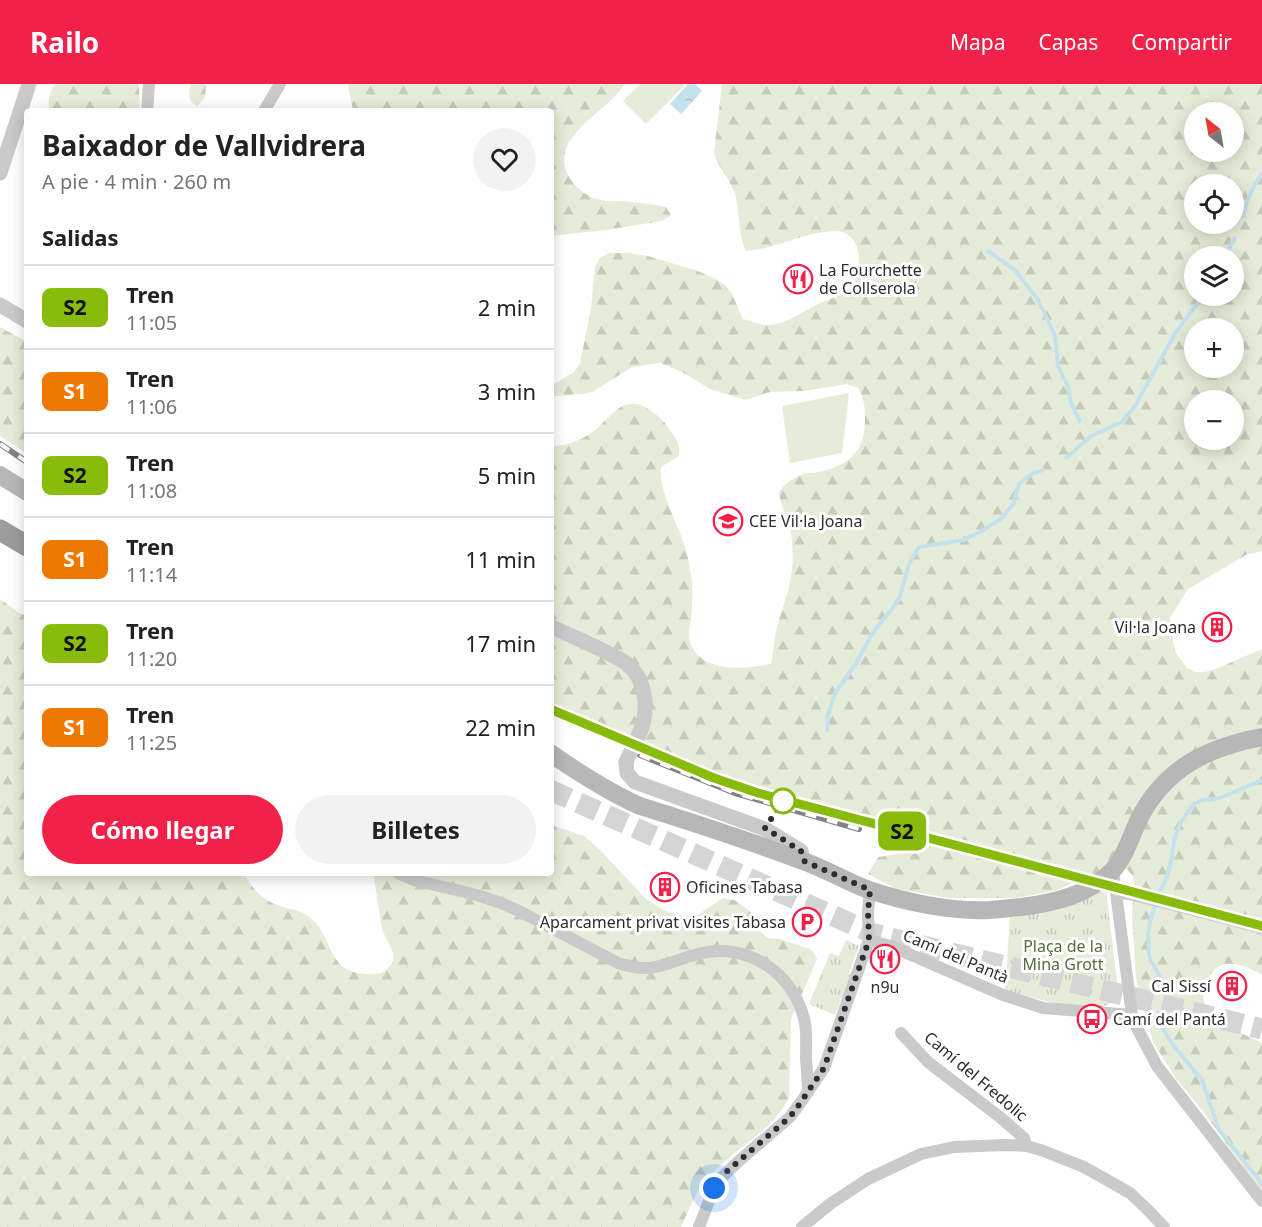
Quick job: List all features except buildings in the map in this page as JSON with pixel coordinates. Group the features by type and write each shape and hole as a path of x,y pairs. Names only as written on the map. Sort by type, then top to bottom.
{"highway":[{"path":"0,530 24,544"}],"main road":[{"path":"0,475 24,490"},
{"path":"554,756 622,798 640,806 804,861 870,890 936,906 988,910 1044,904 1062,900 1089,888 1113,870 1124,853 1146,807 1166,780 1213,750 1262,737"}],"street":[{"path":"0,173 29,84"},
{"path":"147,108 149,84"},
{"path":"266,108 280,84"},
{"path":"0,305 24,319"},
{"path":"554,628 622,660 632,669 640,684 645,700 645,717 626,762 630,778 635,782 765,828 801,851 804,861"},
{"path":"1113,870 1128,990 1132,1015 1137,1028 1157,1066 1262,1201"},
{"path":"405,876 477,895 519,910 618,963 632,967 646,969 659,967 712,951 728,951 757,959 781,977 800,1004 805,1023 808,1092"},
{"path":"699,1227 718,1180 790,1117 824,1068 869,940 870,890"},
{"path":"1116,893 1174,905 1262,928"},
{"name":"Camí del Pantà","path":"869,940 892,947 1003,995 1043,1008 1132,1015"},
{"name":"Camí del Fredolic","path":"902,1033 928,1062 1024,1138 1026,1146"},
{"path":"802,1227 830,1204 868,1179 921,1154 965,1146 1026,1146 1049,1152 1125,1189 1164,1227"}],"green space":[{"path":"55,84 139,84 140,108 50,108 51,91"},
{"path":"191,84 206,84 203,99 197,106 190,97"},
{"path":"348,84 625,84 574,136 564,156 565,168 571,180 584,193 592,197 606,201 666,207 671,215 662,221 554,236 554,108 352,108"},
{"path":"640,84 682,84 684,86 646,124 623,101"},
{"path":"722,84 1262,84 1262,551 1246,555 1188,589 1170,618 1176,653 1187,668 1196,672 1218,668 1262,649 1262,975 1240,965 1222,965 1210,975 1204,985 1203,995 1211,1014 1218,1020 1229,1028 1262,1043 1262,1194 1206,1115 1177,1080 1153,1042 1136,978 1132,915 1134,884 1133,877 1127,869 1092,874 1055,891 1016,898 949,898 897,889 868,874 878,857 903,852 913,845 917,833 896,825 803,804 754,789 637,743 554,705 554,446 585,437 619,408 626,405 635,404 644,407 664,422 675,438 679,449 679,456 661,467 661,476 662,486 685,546 690,567 692,591 690,641 696,653 712,664 742,668 771,664 777,628 790,583 793,553 791,534 779,492 797,477 843,463 856,452 861,444 865,423 864,404 858,388 847,384 804,391 770,392 745,400 710,389 682,372 660,363 632,367 594,391 554,396 554,384 574,372 580,363 591,309 595,267 600,258 609,253 648,256 698,271 716,279 731,292 743,319 764,325 788,320 849,290 856,279 859,261 856,244 851,237 836,231 820,233 746,251 741,237 738,206 729,181 714,153"},
{"path":"0,327 24,340 24,452 0,436"},
{"path":"849,393 842,453 790,463 782,406"},
{"path":"0,599 24,615 24,876 245,876 254,889 268,901 302,913 314,921 334,957 343,967 356,973 377,974 385,971 392,964 393,954 382,928 373,876 554,876 554,826 584,836 646,899 665,911 685,917 696,916 723,898 734,900 751,912 760,932 768,938 780,939 812,950 817,959 791,1019 789,1098 782,1110 763,1130 710,1175 697,1193 681,1227 0,1227"},
{"name":"Plaça de la Mina Grott","path":"1106,890 1119,998 1093,1011 1005,990 1010,917"},
{"path":"846,940 859,946 849,973 852,975 835,1015 809,1004 830,953 839,956"}],"water":[{"path":"688,84 695,84 702,91 681,114 670,104"}],"waterway":[{"path":"1244,212 1250,194 1262,174"},
{"path":"1231,246 1235,238"},
{"path":"988,251 1015,270 1038,300 1055,336 1058,366 1080,421"},
{"path":"1066,458 1091,436 1122,422 1135,406 1176,332 1196,306"},
{"path":"827,731 828,715 835,693 855,665 874,631 899,600 909,564 919,547 963,540 982,531 1002,518 1013,504 1019,484 1030,475 1043,470"},
{"path":"1162,980 1149,955 1148,934 1151,918 1167,877 1174,840 1181,822 1194,804 1202,800 1220,798 1262,780"},
{"path":"1159,1013 1157,1019 1173,1045 1202,1080 1219,1130 1262,1185"}],"tunnel":[{"path":"554,792 874,934 1262,1029"}],"railway":[{"path":"0,444 24,460"},
{"path":"554,711 629,742"},
{"path":"640,755 735,793 859,829"}],"train":[{"name":"S2","path":"554,711 734,786 798,805 1262,926"}],"place":[{"name":"La Fourchette de Collserola","path":"798,279"},
{"name":"CEE Vil·la Joana","path":"728,521"},
{"name":"Vil·la Joana","path":"1217,627"},
{"name":"Oficines Tabasa","path":"665,887"},
{"name":"Aparcament privat visites Tabasa","path":"807,922"},
{"name":"n9u","path":"885,959"},
{"name":"Cal Sissí","path":"1232,986"},
{"name":"Camí del Pantá","path":"1092,1019"}],"route":[{"path":"714,1188 725,1173 790,1117 824,1068 869,940 870,890 804,861 801,851 765,828 783,801"}]}
